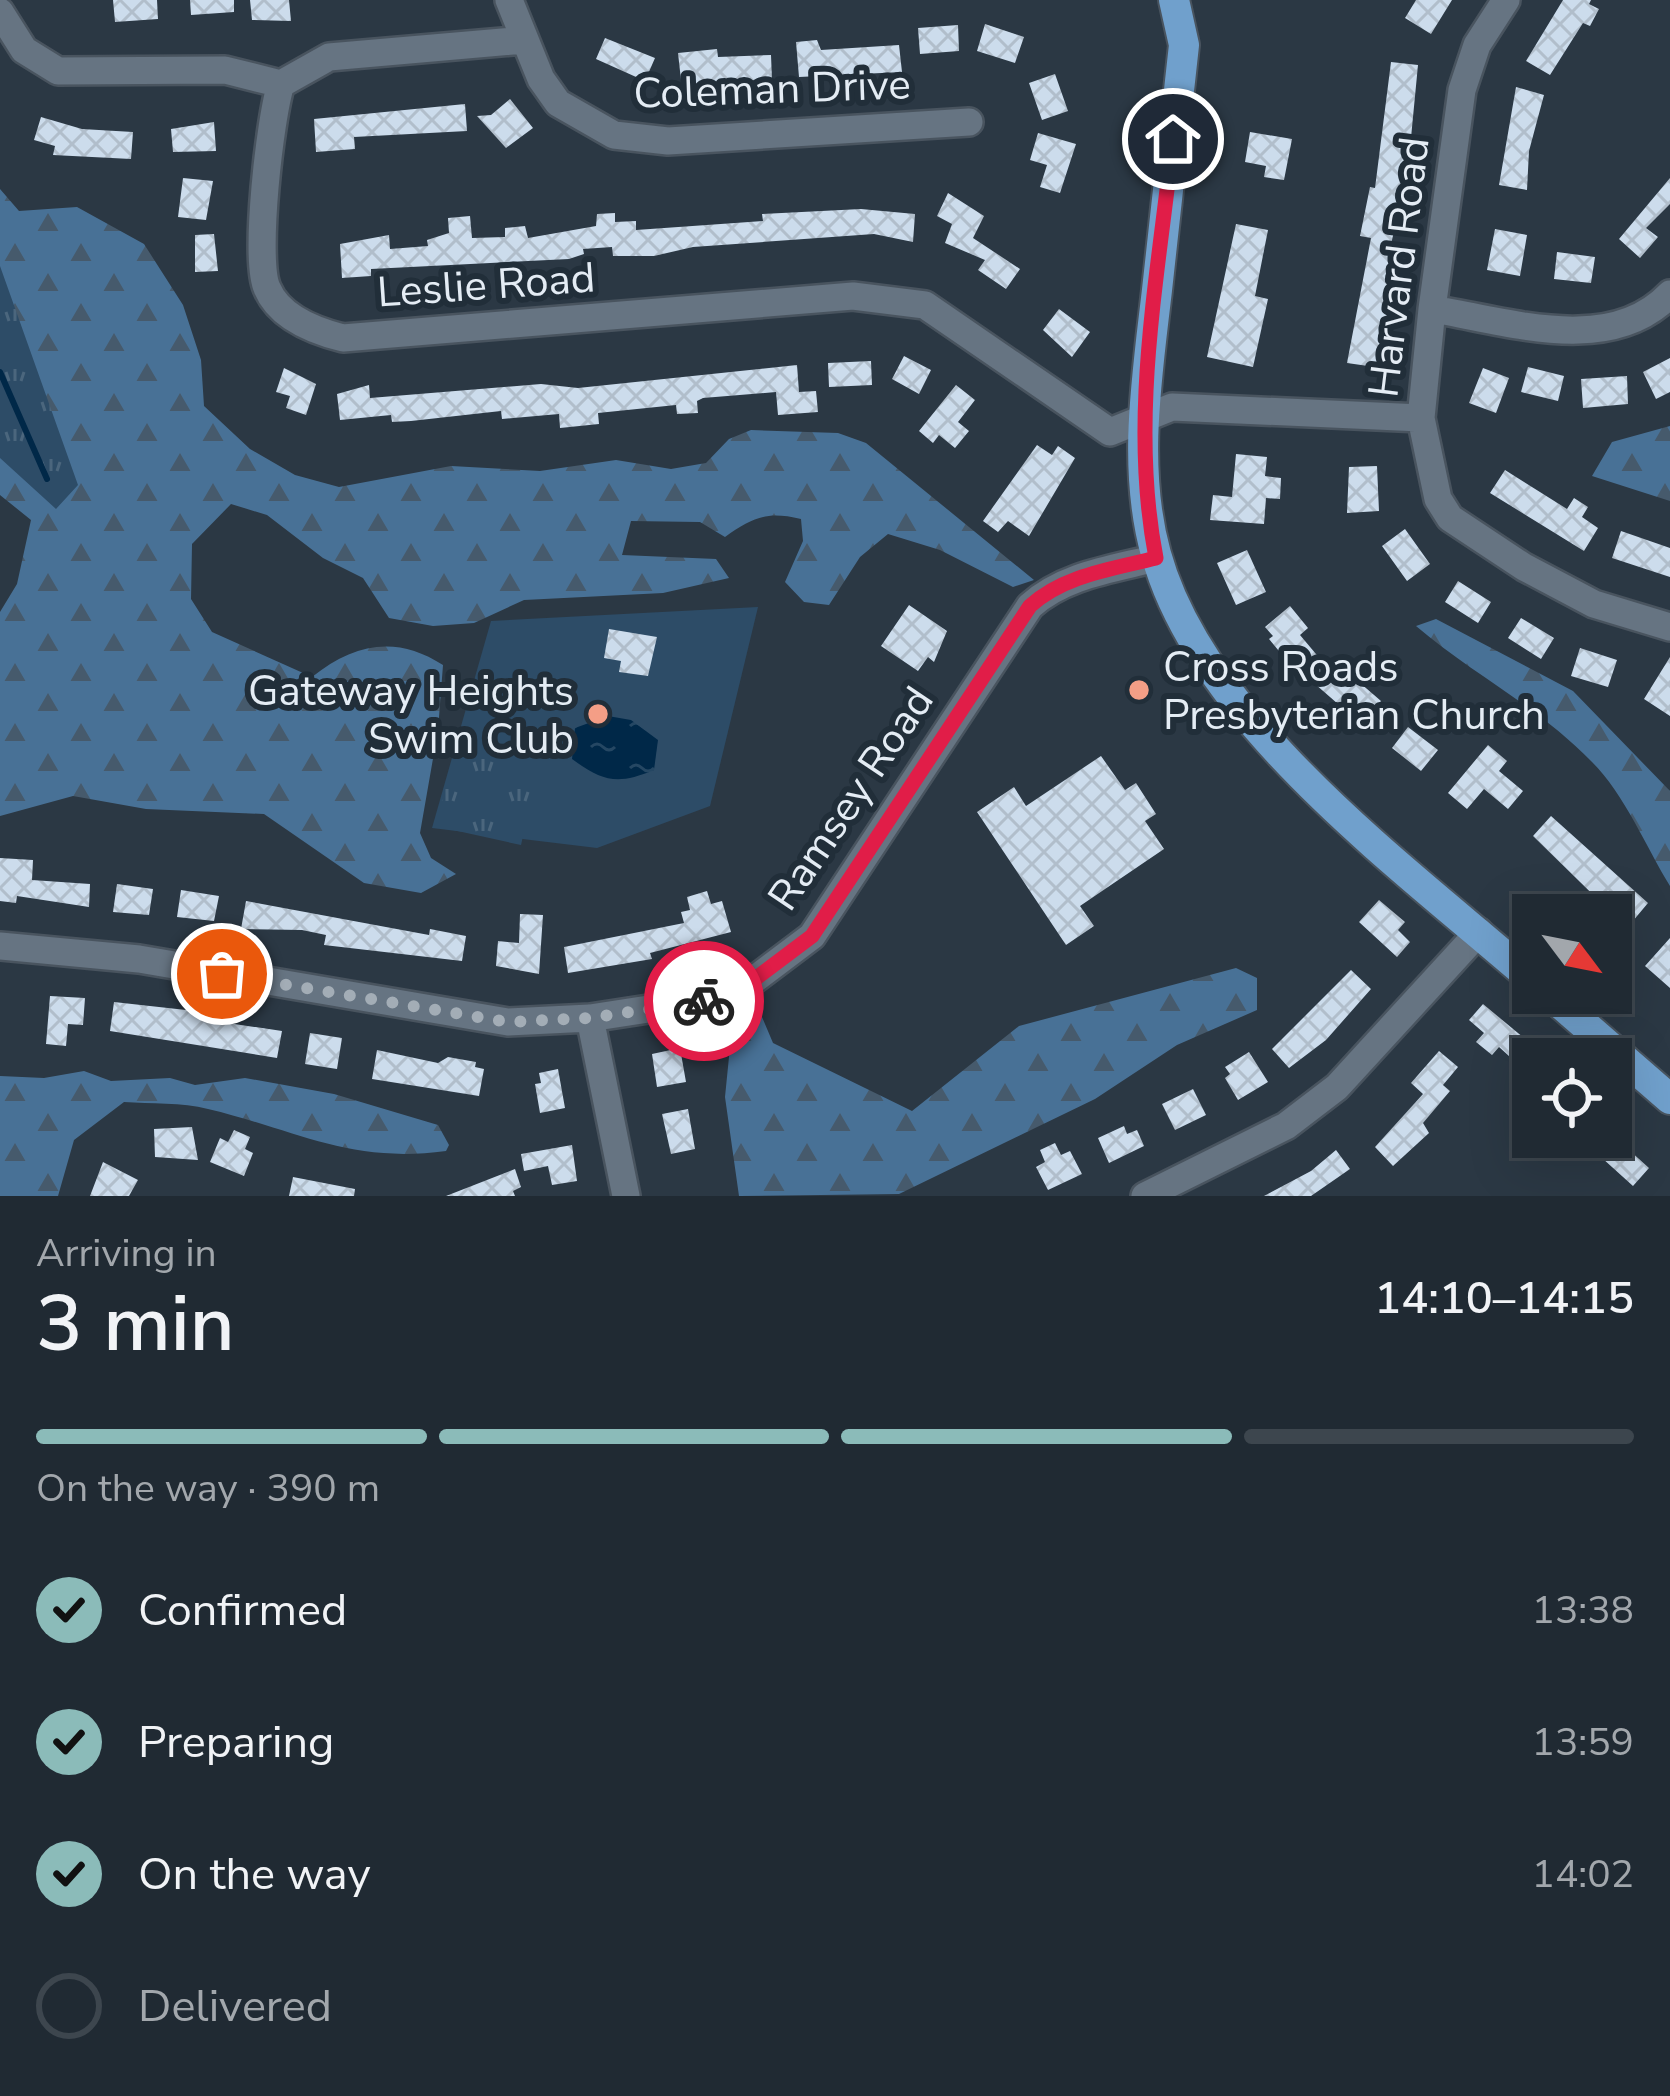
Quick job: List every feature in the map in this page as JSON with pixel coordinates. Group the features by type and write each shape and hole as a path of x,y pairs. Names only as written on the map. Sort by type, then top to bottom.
{"main road":[{"path":"1174,0 1184,45 1142,420 1147,512 1156,558 1203,658 1251,722 1512,961"},
{"path":"1572,1014 1670,1099"}],"street":[{"name":"Coleman Drive","path":"509,0 524,40 558,103 614,135 640,141 969,122"},
{"name":"Harvard Road","path":"1506,0 1477,45 1462,90 1432,309 1420,418 1438,499 1450,518 1594,604 1670,627"},
{"path":"0,12 24,50 58,71 225,70 281,84 329,57 524,40"},
{"name":"Leslie Road","path":"281,84 273,117 261,265 267,290 315,331 343,338 853,296 897,299 925,304 1110,433 1142,420"},
{"path":"1432,309 1575,331 1638,318 1670,294"},
{"path":"1142,420 1172,407 1420,418"},
{"name":"Ramsey Road","path":"0,946 139,959 508,1022 590,1018 713,999 777,965 812,936 1030,606 1044,593 1079,578 1156,558"},
{"path":"1145,1196 1286,1126 1337,1087 1479,932"},
{"path":"590,1018 626,1196"}],"green space":[{"path":"0,189 19,211 77,207 144,244 183,305 201,360 204,406 250,449 295,475 339,487 451,466 540,471 616,460 671,469 706,463 729,439 751,430 838,433 866,443 1034,580 1013,587 940,550 888,534 860,557 829,605 804,602 785,582 803,541 801,519 761,518 725,537 700,522 631,521 622,555 716,559 729,578 663,593 524,600 474,623 433,626 389,618 363,578 323,558 267,515 231,504 192,544 191,599 212,632 312,677 344,657 376,647 409,649 443,665 438,730 420,833 431,858 456,874 421,893 364,883 264,814 146,809 73,796 0,816 0,612 17,584 31,520 0,495"},
{"path":"0,266 78,485 56,509 0,458"},
{"path":"1670,426 1670,501 1592,476 1612,442"},
{"name":"Gateway Heights Swim Club","path":"758,607 710,806 597,848 432,828 491,621"},
{"path":"1436,619 1573,691 1670,791 1670,886 1603,774 1550,724 1416,626"},
{"path":"456,749 538,769 521,845 435,826"},
{"path":"1236,968 1257,978 1257,1010 1177,1045 1095,1099 899,1194 739,1196 725,1097 730,1047 726,1016 756,1003 773,1043 912,1111 1019,1026"},
{"path":"84,1071 111,1081 170,1078 195,1085 245,1078 334,1094 438,1125 449,1145 446,1151 380,1153 324,1143 198,1107 124,1102 74,1140 58,1196 0,1196 0,1076 44,1078"}],"water":[{"path":"608,716 631,720 658,740 654,770 611,779 572,759 575,728"}],"building":[{"path":"113,0 157,0 158,19 115,22"},
{"path":"190,0 234,0 234,12 191,15"},
{"path":"250,0 289,0 291,21 252,20"},
{"path":"1416,0 1452,0 1431,34 1405,18"},
{"path":"1563,0 1591,0 1589,4 1599,9 1590,26 1583,23 1550,75 1526,61"},
{"path":"985,24 1024,37 1015,63 977,51"},
{"path":"958,25 959,51 920,54 918,28"},
{"path":"605,38 655,58 645,81 596,59"},
{"path":"817,40 821,50 899,45 902,72 799,77 796,42"},
{"path":"717,49 718,57 771,55 772,80 694,86 693,78 681,80 678,53"},
{"path":"1391,62 1418,65 1408,169 1388,258 1395,259 1382,368 1347,363 1371,238 1360,236 1370,187 1375,188"},
{"path":"1055,74 1068,111 1042,120 1029,83"},
{"path":"1516,87 1544,95 1529,151 1527,190 1499,185"},
{"path":"510,99 533,128 506,148 477,116 491,115"},
{"path":"465,104 467,131 354,137 355,149 316,152 314,119"},
{"path":"41,117 82,129 133,132 131,159 53,155 55,146 34,140"},
{"path":"214,122 216,151 173,152 171,129"},
{"path":"1250,132 1292,139 1284,180 1264,177 1266,166 1245,162"},
{"path":"1038,133 1076,144 1060,193 1040,187 1047,165 1030,160"},
{"path":"183,178 213,181 206,220 178,217"},
{"path":"1670,178 1670,204 1646,228 1658,237 1640,258 1619,239"},
{"path":"948,193 984,216 973,238 1020,269 1006,289 978,270 985,260 945,243 952,224 937,216"},
{"path":"861,209 915,214 913,242 874,234 693,247 654,256 613,256 612,247 583,249 584,254 569,259 371,269 371,276 342,278 340,244 389,235 390,249 428,246 427,240 449,233 448,218 470,216 472,238 505,237 505,228 525,226 528,238 596,226 597,214 615,213 615,222 636,221 636,230 763,221 762,214"},
{"path":"1236,224 1268,230 1255,296 1268,299 1253,367 1207,357"},
{"path":"1495,229 1527,235 1520,276 1487,270"},
{"path":"214,234 218,271 195,272 195,235"},
{"path":"1557,252 1595,257 1591,283 1554,279"},
{"path":"1059,309 1090,332 1072,357 1043,330"},
{"path":"904,356 931,370 919,394 892,379"},
{"path":"1670,358 1670,392 1656,399 1643,372"},
{"path":"871,361 872,385 829,387 828,363"},
{"path":"797,365 799,392 816,391 818,412 778,415 776,392 703,398 697,401 698,413 677,414 676,405 598,413 599,424 560,428 559,414 502,419 501,411 392,422 391,415 340,420 337,394 369,385 370,398 541,384 578,388"},
{"path":"1528,367 1564,376 1558,401 1521,392"},
{"path":"284,368 316,384 306,415 286,408 290,396 276,392"},
{"path":"1483,368 1509,378 1496,413 1469,403"},
{"path":"1627,376 1628,404 1583,408 1581,379"},
{"path":"956,385 975,400 958,422 969,431 955,448 939,435 933,443 919,431"},
{"path":"1037,445 1052,455 1058,446 1075,458 1029,536 1008,521 998,532 983,521"},
{"path":"1236,454 1267,457 1265,476 1281,478 1280,499 1266,498 1264,524 1210,520 1213,495 1232,497"},
{"path":"1377,466 1379,511 1347,513 1349,467"},
{"path":"1505,470 1567,509 1574,498 1588,507 1582,517 1598,528 1584,551 1490,493"},
{"path":"1405,529 1430,564 1407,581 1382,546"},
{"path":"1621,531 1670,548 1670,577 1612,558"},
{"path":"1247,550 1266,592 1236,605 1217,563"},
{"path":"1458,581 1491,602 1478,623 1445,602"},
{"path":"909,605 947,631 934,662 928,657 918,671 881,646"},
{"path":"1290,606 1308,628 1300,635 1337,679 1345,670 1381,701 1361,724 1307,677 1303,680 1269,639 1273,636 1265,627"},
{"path":"1521,618 1554,638 1541,659 1508,638"},
{"path":"609,629 657,637 648,676 619,672 621,661 604,658"},
{"path":"1580,648 1617,660 1608,687 1571,676"},
{"path":"1670,657 1670,716 1644,699"},
{"path":"1408,727 1438,750 1421,771 1392,748"},
{"path":"1488,745 1507,761 1499,771 1523,791 1508,809 1484,789 1467,809 1448,793"},
{"path":"1101,756 1125,790 1136,783 1156,814 1145,821 1164,849 1080,906 1094,926 1066,945 977,812 1014,787 1026,806"},
{"path":"1551,816 1648,903 1632,922 1632,894 1592,894 1533,836"},
{"path":"0,858 33,860 32,880 90,884 89,907 17,896 16,903 0,901"},
{"path":"117,884 153,889 149,915 113,912"},
{"path":"181,890 219,896 214,921 177,917"},
{"path":"707,891 711,904 722,901 731,932 650,953 652,959 568,973 564,947 684,923 681,912 690,910 687,897"},
{"path":"1379,900 1405,922 1398,930 1410,942 1397,957 1359,922"},
{"path":"246,901 429,935 430,929 466,936 462,961 324,945 326,935 302,930 241,929"},
{"path":"520,914 543,915 539,974 496,966 498,941 519,943"},
{"path":"1670,938 1670,988 1645,966"},
{"path":"1351,970 1371,989 1326,1040 1289,1068 1272,1049"},
{"path":"50,996 85,998 83,1025 68,1024 66,1046 46,1044"},
{"path":"114,1002 213,1013 221,1022 282,1031 277,1058 110,1031"},
{"path":"1483,1004 1524,1038 1512,1038 1509,1056 1499,1047 1492,1055 1476,1042 1484,1033 1469,1020"},
{"path":"310,1033 342,1038 337,1069 305,1064"},
{"path":"680,1048 686,1082 657,1087 652,1054"},
{"path":"377,1050 438,1063 448,1057 476,1062 475,1067 484,1069 479,1096 372,1079"},
{"path":"1439,1051 1458,1067 1443,1085 1450,1091 1423,1123 1429,1133 1393,1166 1375,1147 1423,1094 1411,1083"},
{"path":"1249,1052 1268,1082 1238,1100 1225,1078 1230,1074 1225,1067"},
{"path":"558,1069 565,1108 540,1113 535,1084 541,1083 539,1073"},
{"path":"1193,1089 1206,1115 1175,1130 1162,1104"},
{"path":"688,1109 695,1149 671,1154 662,1114"},
{"path":"1124,1126 1127,1134 1137,1130 1144,1146 1109,1163 1098,1138"},
{"path":"192,1127 198,1160 155,1157 154,1129"},
{"path":"234,1130 250,1137 245,1149 253,1153 244,1176 210,1162 220,1138 228,1142"},
{"path":"1055,1143 1061,1155 1070,1151 1082,1174 1048,1190 1036,1167 1045,1162 1040,1150"},
{"path":"572,1145 577,1181 552,1185 548,1166 524,1171 521,1154"},
{"path":"1336,1150 1350,1169 1311,1196 1264,1196 1311,1171"},
{"path":"1632,1153 1649,1168 1633,1186 1602,1158 1632,1158"},
{"path":"103,1162 138,1180 129,1196 90,1196"},
{"path":"515,1169 521,1187 513,1191 515,1196 446,1196"},
{"path":"293,1177 355,1189 354,1196 289,1196"}],"waterway":[{"path":"0,372 47,479"}],"way so far":[{"path":"222,974 508,1022 590,1018 704,1001"}],"place":[{"name":"Cross Roads Presbyterian Church","path":"1139,690"},
{"name":"Gateway Heights Swim Club","path":"598,714"}],"route":[{"path":"704,1001 755,979 812,936 1030,606 1044,593 1079,578 1156,558 1147,512 1142,420 1173,139"}]}
